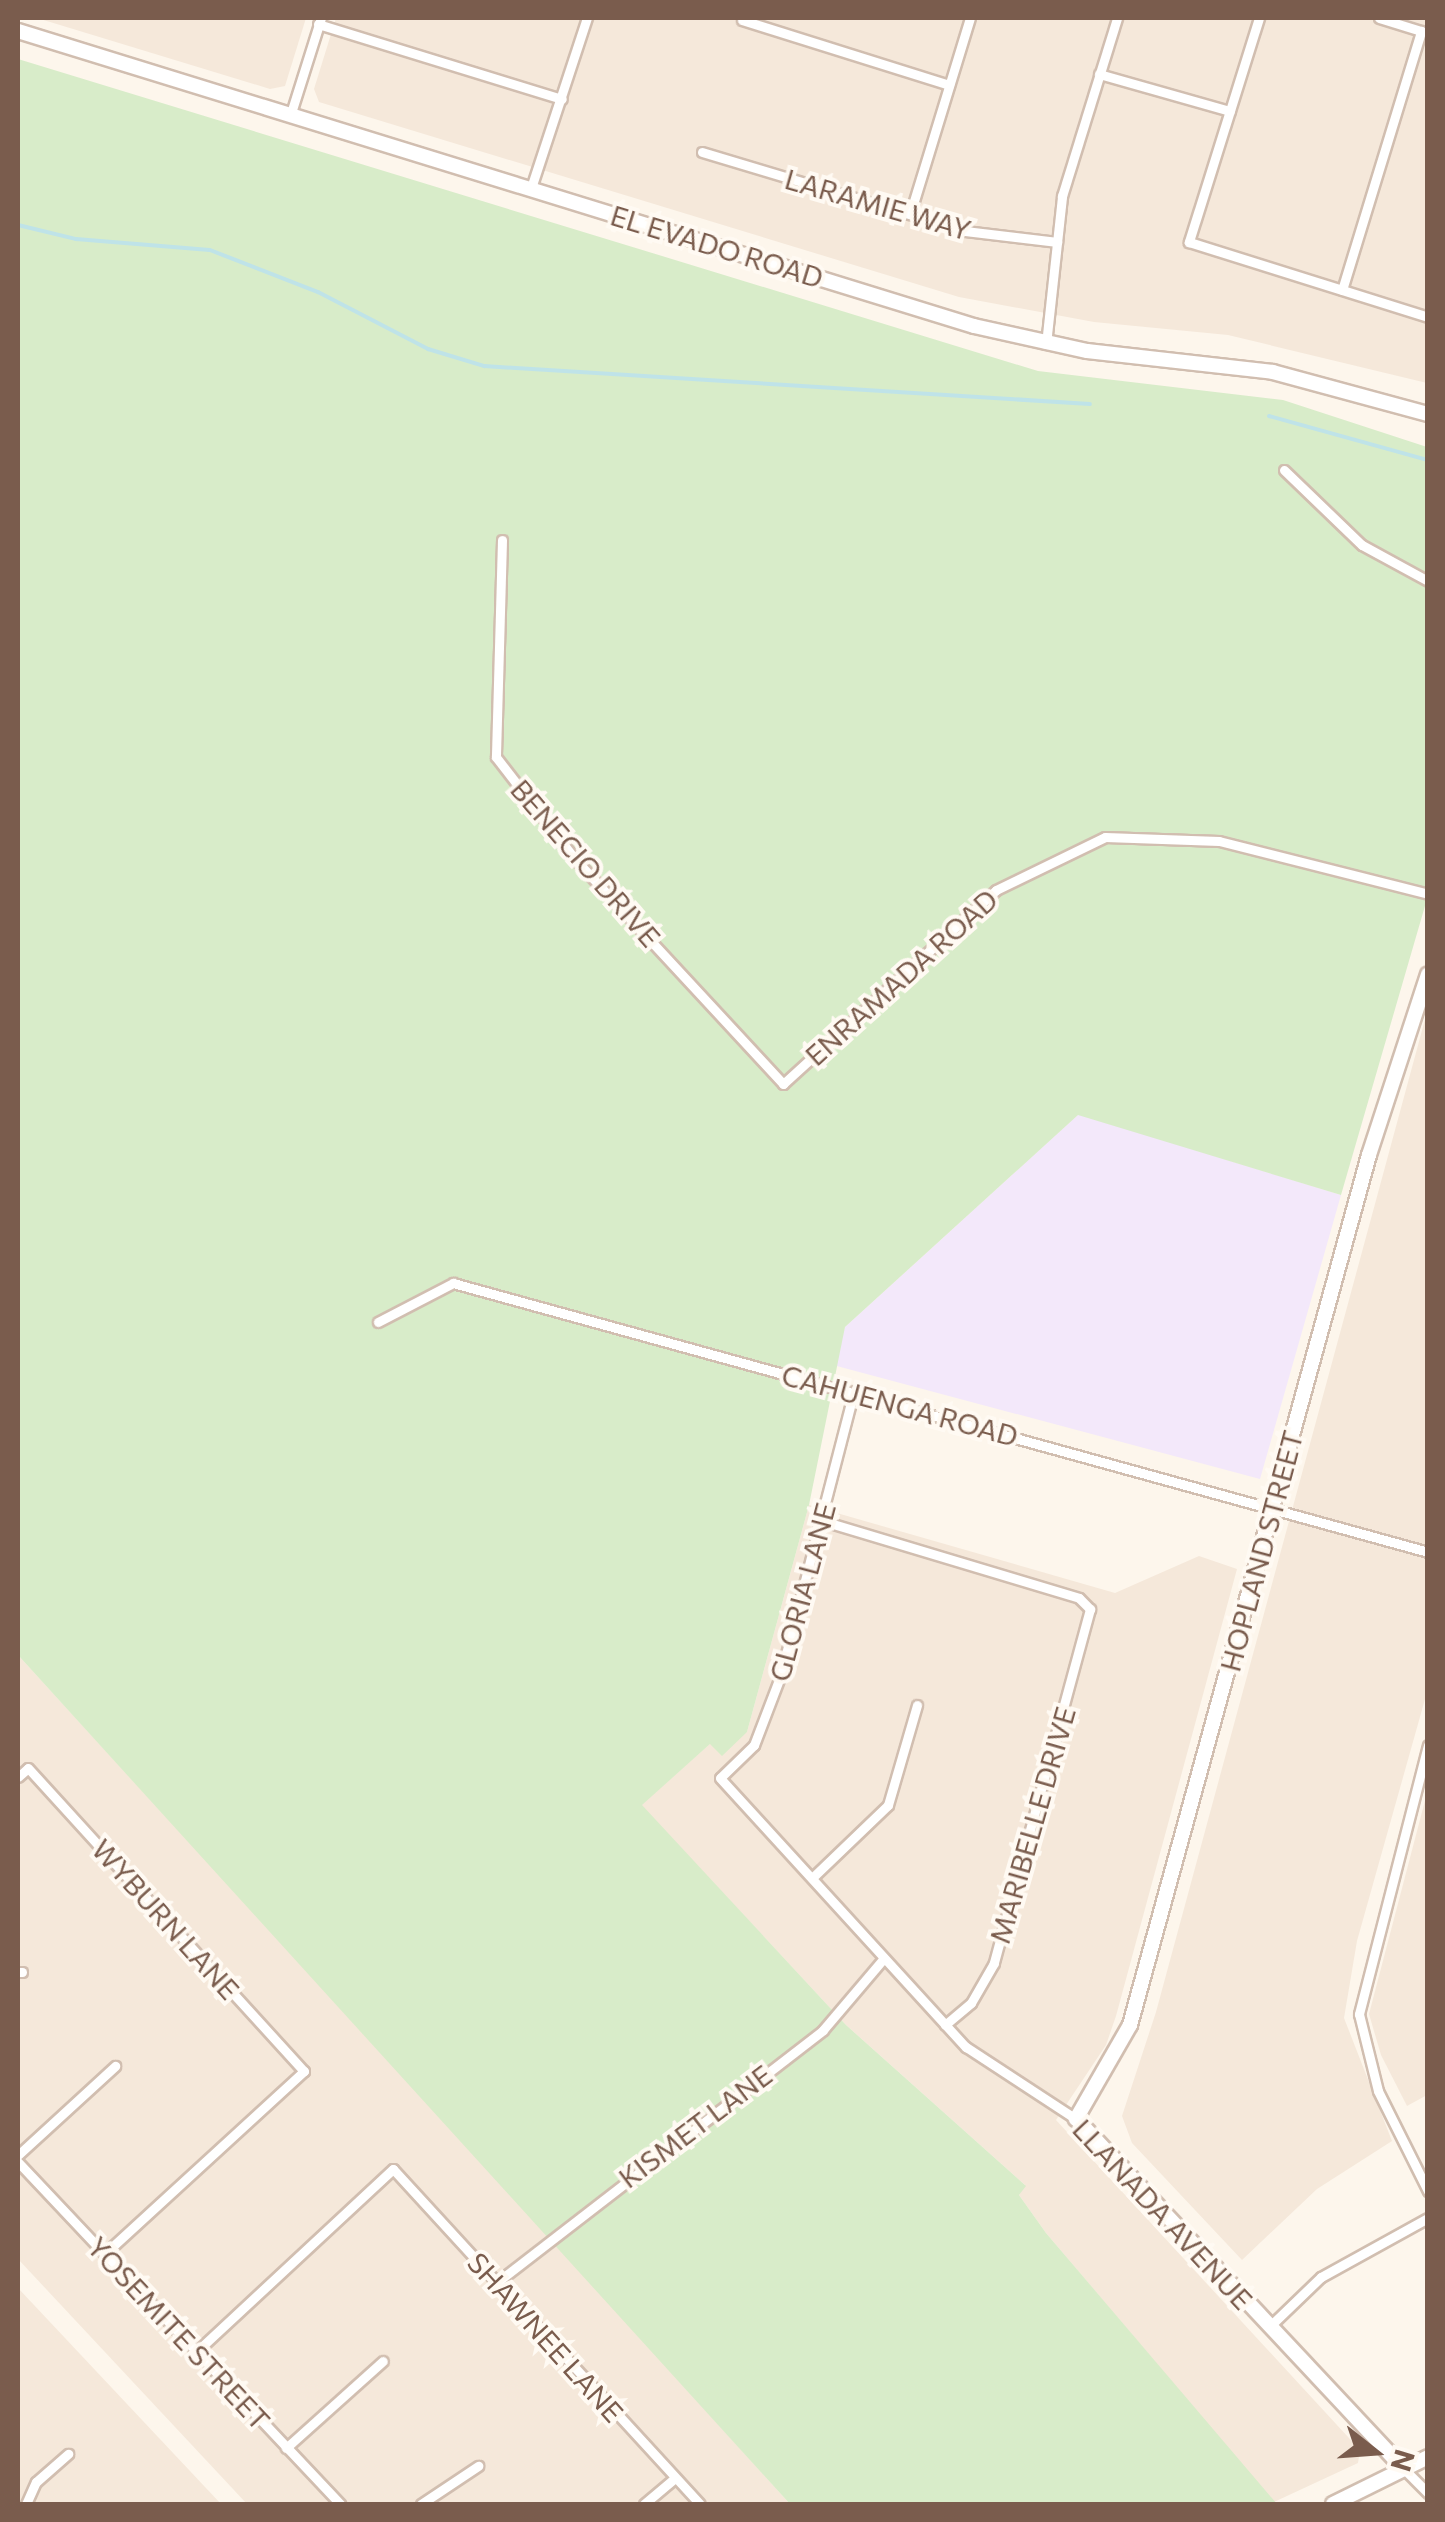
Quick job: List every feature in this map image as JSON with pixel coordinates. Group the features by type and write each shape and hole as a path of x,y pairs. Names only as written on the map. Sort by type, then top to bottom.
{"street":[{"path":"531,188 587,18"},
{"path":"910,214 970,18"},
{"path":"1046,344 1062,196 1117,18"},
{"path":"1259,18 1189,242 1428,317"},
{"path":"1342,290 1422,31 1378,18"},
{"path":"742,20 949,85"},
{"path":"291,113 320,21 562,100"},
{"name":"EL EVADO ROAD","path":"18,31 1046,344 1273,372 1428,414"},
{"path":"1099,74 1230,112"},
{"name":"LARAMIE WAY","path":"702,152 983,236 1057,242"},
{"path":"1284,470 1362,545 1428,582"},
{"name":"BENECIO DRIVE","path":"502,540 496,757 574,858 783,1084"},
{"name":"ENRAMADA ROAD","path":"783,1084 996,890 1105,836 1219,840 1428,894"},
{"name":"HOPLAND STREET","path":"1076,2119 1130,2025 1369,1156 1428,974"},
{"name":"CAHUENGA ROAD","path":"378,1322 454,1283 1274,1506 1428,1552"},
{"name":"GLORIA LANE","path":"720,1778 754,1745 763,1723 823,1521 854,1391"},
{"name":"MARIBELLE DRIVE","path":"823,1521 1078,1598 1090,1609 994,1962 971,2003 945,2025"},
{"path":"812,1878 888,1806 918,1705"},
{"path":"1428,1745 1360,2014 1378,2090 1428,2192"},
{"name":"WYBURN LANE","path":"18,1777 28,1768 304,2071 104,2254"},
{"name":"LLANADA AVENUE","path":"720,1778 966,2047 1076,2119 1428,2493"},
{"name":"KISMET LANE","path":"496,2283 823,2030 884,1958"},
{"path":"18,2159 115,2066"},
{"name":"YOSEMITE STREET","path":"18,2159 340,2504"},
{"name":"SHAWNEE LANE","path":"196,2352 394,2169 700,2504"},
{"path":"1269,2327 1322,2276 1428,2218"},
{"path":"286,2448 382,2361"},
{"path":"26,2504 36,2482 68,2454"},
{"path":"1333,2504 1428,2457"},
{"path":"420,2504 478,2466"},
{"path":"644,2504 675,2478"}],"shaded area":[{"path":"37,18 306,18 285,86 270,89"},
{"path":"336,18 1427,18 1427,383 1228,335 1094,322 959,297 319,102 314,89"},
{"path":"1427,1012 1427,1692 1357,1941 1344,2018 1392,2141 1317,2189 1242,2260 1132,2143 1122,2116 1156,2012"},
{"path":"1079,1114 1341,1195 1260,1479 833,1365 845,1327"},
{"path":"809,1505 1115,1593 1199,1556 1237,1569 1116,2016 1106,2045 1056,2120 1360,2450 1358,2463 1274,2502 1046,2233 1019,2195 1025,2185 846,2025 641,1805 711,1743 747,1732"},
{"path":"18,1655 790,2504 247,2504 18,2259"},
{"path":"1427,1793 1427,2095 1407,2106 1381,2055 1369,2014"},
{"path":"18,2288 221,2504 18,2504"}],"green space":[{"path":"18,59 1038,371 1283,400 1427,447 1427,899 1341,1195 1078,1115 845,1327 809,1505 747,1732 722,1756 710,1744 642,1805 846,2025 1026,2186 1019,2195 1046,2233 1277,2504 790,2504 18,1655"}],"waterway":[{"path":"18,225 76,239 210,250 318,292 428,349 484,366 1090,404"},
{"path":"1269,416 1428,460"}]}
